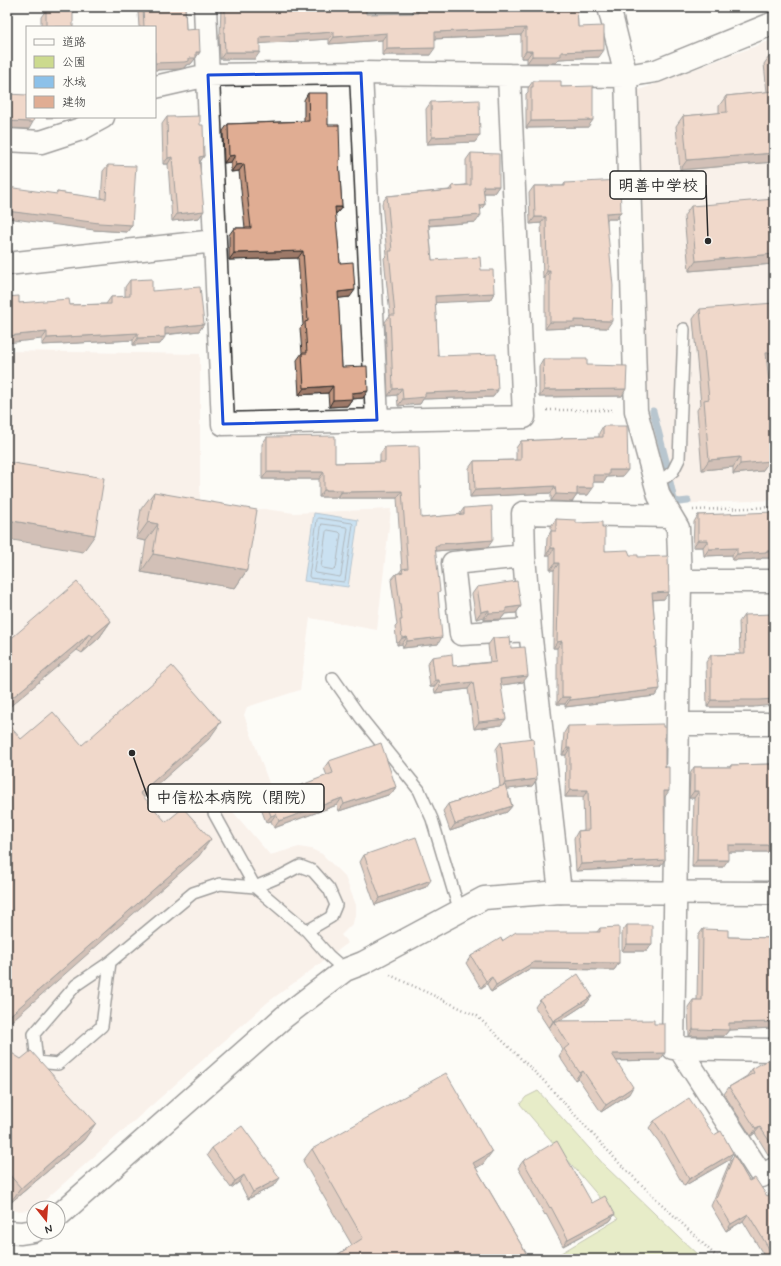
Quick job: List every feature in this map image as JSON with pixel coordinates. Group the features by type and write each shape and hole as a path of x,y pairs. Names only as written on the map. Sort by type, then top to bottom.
{"street":[{"path":"205,7 223,424 524,417 509,75"},
{"path":"609,7 626,76 636,411 661,481 659,496 678,528 680,581 674,1048 774,1050"},
{"path":"156,87 208,75 361,73 626,76 656,71 774,23"},
{"path":"361,73 377,420"},
{"path":"7,140 41,142 81,129 101,118"},
{"path":"7,264 215,241"},
{"path":"560,892 530,630 524,556 523,513 668,513"},
{"path":"524,556 453,563 461,634 530,630"},
{"path":"680,581 774,581"},
{"path":"678,724 774,724"},
{"path":"66,1209 284,1017 354,966 484,898 560,892 774,893"},
{"path":"679,1048 762,1176 774,1169"},
{"path":"7,1232 26,1232"}],"lane":[{"path":"661,481 674,471 679,458 684,329"},
{"path":"333,678 361,718 419,790 432,820 460,910"},
{"path":"214,813 255,887 307,931 329,956 354,966"},
{"path":"110,962 102,1026 58,1064 37,1062 34,1034 76,985 110,962 193,893 220,884 255,887 300,866 313,871 329,889 336,905 331,917 307,931"}],"path":[{"path":"524,410 636,411"},
{"path":"668,513 774,507"},
{"path":"354,966 477,1016 542,1079 620,1164 719,1259"}],"highlighted area":[{"path":"361,73 377,420 223,424 208,75"}],"shaded area":[{"path":"774,39 774,500 678,504 672,502 646,392 639,90"},
{"path":"7,351 200,354 200,513 264,509 294,513 391,509 377,630 310,618 300,690 247,707 244,715 273,794 252,801 244,794 234,792 227,797 228,806 270,855 299,847 311,849 322,854 345,877 356,905 355,915 353,923 341,935 348,943 268,1002 45,1200 26,1200 26,1210 16,1211 7,1207"}],"green space":[{"path":"538,1091 606,1167 702,1259 551,1259 618,1219 520,1104 526,1097"}],"water":[{"path":"314,513 358,520 348,587 304,581"}],"building":[{"path":"143,7 185,7 186,30 199,29 200,52 196,52 196,58 189,58 189,61 156,63 156,26 144,26"},
{"path":"225,7 366,7 366,14 418,13 418,7 577,7 578,27 604,26 604,50 561,52 561,56 532,56 532,51 526,51 526,28 435,32 435,48 387,49 387,33 334,37 334,32 260,37 260,52 225,52"},
{"path":"46,10 73,10 73,26 46,26"},
{"path":"771,54 774,54 774,84"},
{"path":"533,81 561,81 561,87 593,86 593,120 531,121 531,87 533,87"},
{"path":"774,91 774,153 687,160 683,116 727,112 726,96"},
{"path":"308,93 328,93 328,125 339,125 339,160 342,207 335,207 340,263 353,262 355,290 338,292 342,367 367,366 368,391 352,393 352,399 333,400 333,386 304,388 302,353 307,353 305,322 308,321 303,251 234,253 234,228 251,228 244,164 236,165 235,155 229,156 228,124 309,121"},
{"path":"7,94 26,95 26,118 34,118 33,122 7,121"},
{"path":"479,100 480,135 432,137 431,102"},
{"path":"200,116 200,125 203,125 204,156 199,157 204,211 177,214 172,157 168,158 167,117"},
{"path":"471,153 499,154 499,186 483,186 485,204 480,205 481,215 428,219 432,260 480,257 481,270 493,270 494,293 435,296 438,356 496,354 498,390 425,393 425,397 403,399 402,388 393,389 390,315 395,315 389,251 392,251 387,196 453,190 452,186 471,185"},
{"path":"108,165 136,166 132,225 99,223 7,211 7,187 106,199"},
{"path":"620,180 621,212 606,213 613,286 612,321 575,320 575,322 550,322 550,271 547,271 546,217 535,217 534,186 565,186 565,183"},
{"path":"774,199 774,254 696,261 691,206"},
{"path":"152,279 152,291 200,287 204,324 165,328 165,337 138,338 138,333 47,338 47,332 7,336 7,297 19,296 19,303 69,299 70,305 111,304 111,297 130,296 130,280"},
{"path":"774,303 774,352 766,353 770,392 774,391 774,453 769,453 770,461 740,464 740,457 709,460 704,400 709,399 700,309"},
{"path":"543,359 587,359 587,365 627,366 626,389 544,390"},
{"path":"603,426 627,426 628,470 609,470 609,475 593,475 593,488 577,488 577,495 556,494 555,486 475,490 474,461 521,460 521,441 603,437"},
{"path":"335,436 335,463 385,462 385,447 419,446 421,518 464,514 464,508 492,506 493,540 439,544 439,546 435,546 440,591 438,592 442,637 407,641 407,637 402,638 400,620 402,620 396,574 403,572 402,569 408,568 402,491 342,492 342,490 324,490 324,472 267,472 267,437"},
{"path":"7,462 104,478 95,535 7,520"},
{"path":"154,492 257,510 247,570 153,554 158,524 148,522"},
{"path":"774,512 774,551 737,554 737,548 709,549 708,540 698,540 698,515"},
{"path":"556,519 576,520 576,523 602,522 602,528 605,528 605,551 628,550 630,555 638,555 638,557 668,556 669,592 652,593 657,647 655,647 660,689 570,700 570,697 562,697 562,641 557,642 559,563 555,563 555,548 551,548 551,531 556,531"},
{"path":"517,581 521,606 506,608 506,612 489,613 489,610 481,612 477,587"},
{"path":"77,582 111,621 93,636 89,634 7,702 7,642"},
{"path":"774,614 774,699 711,700 711,655 745,654 744,615"},
{"path":"510,637 511,648 525,647 528,676 500,679 506,719 479,722 473,682 440,686 439,680 435,680 432,657 452,654 453,666 496,662 493,638"},
{"path":"172,666 221,722 140,793 166,822 183,808 211,839 7,1018 7,723 21,739 53,712 82,745"},
{"path":"663,724 663,727 665,727 665,767 669,767 669,791 664,791 665,860 581,864 578,831 589,830 588,790 570,790 570,748 567,748 568,726"},
{"path":"533,738 537,779 505,783 501,742"},
{"path":"381,743 396,787 344,804 342,798 279,821 276,814 271,816 265,799 333,773 329,761"},
{"path":"774,764 774,845 728,845 728,860 697,860 699,791 694,791 694,767 731,767 731,765"},
{"path":"505,785 512,806 455,824 448,804"},
{"path":"416,837 431,880 380,898 364,855"},
{"path":"627,925 652,925 652,944 627,944"},
{"path":"619,927 619,963 534,962 496,985 492,977 486,981 471,956 501,938 502,941 516,932 600,932 600,928"},
{"path":"703,929 728,930 728,937 774,938 774,1022 729,1023 729,1030 693,1029 693,1000 702,1000"},
{"path":"578,974 592,996 553,1021 540,1000"},
{"path":"654,1020 654,1024 665,1024 665,1053 612,1054 633,1087 606,1105 583,1071 580,1073 564,1049 569,1045 554,1021"},
{"path":"7,1050 21,1059 31,1051 96,1123 21,1188 7,1172"},
{"path":"769,1059 774,1068 774,1148 760,1127 756,1129 729,1087 754,1073 752,1069"},
{"path":"446,1073 492,1152 473,1163 529,1258 331,1259 363,1238 312,1149"},
{"path":"689,1098 714,1135 721,1131 733,1153 689,1179 664,1135 654,1121"},
{"path":"242,1126 280,1178 253,1192 244,1175 235,1181 212,1148"},
{"path":"557,1141 592,1203 605,1196 615,1214 568,1239 551,1207 550,1208 523,1161"},
{"path":"734,1155 749,1181 755,1178 767,1196 774,1192 774,1257 748,1214 731,1224 716,1199"}],"waterway":[{"path":"653,411 668,469"},
{"path":"670,482 674,500 679,502 688,501"}],"place":[{"name":"明善中学校","path":"708,241"},
{"name":"中信松本病院（閉院）","path":"132,753"}]}
